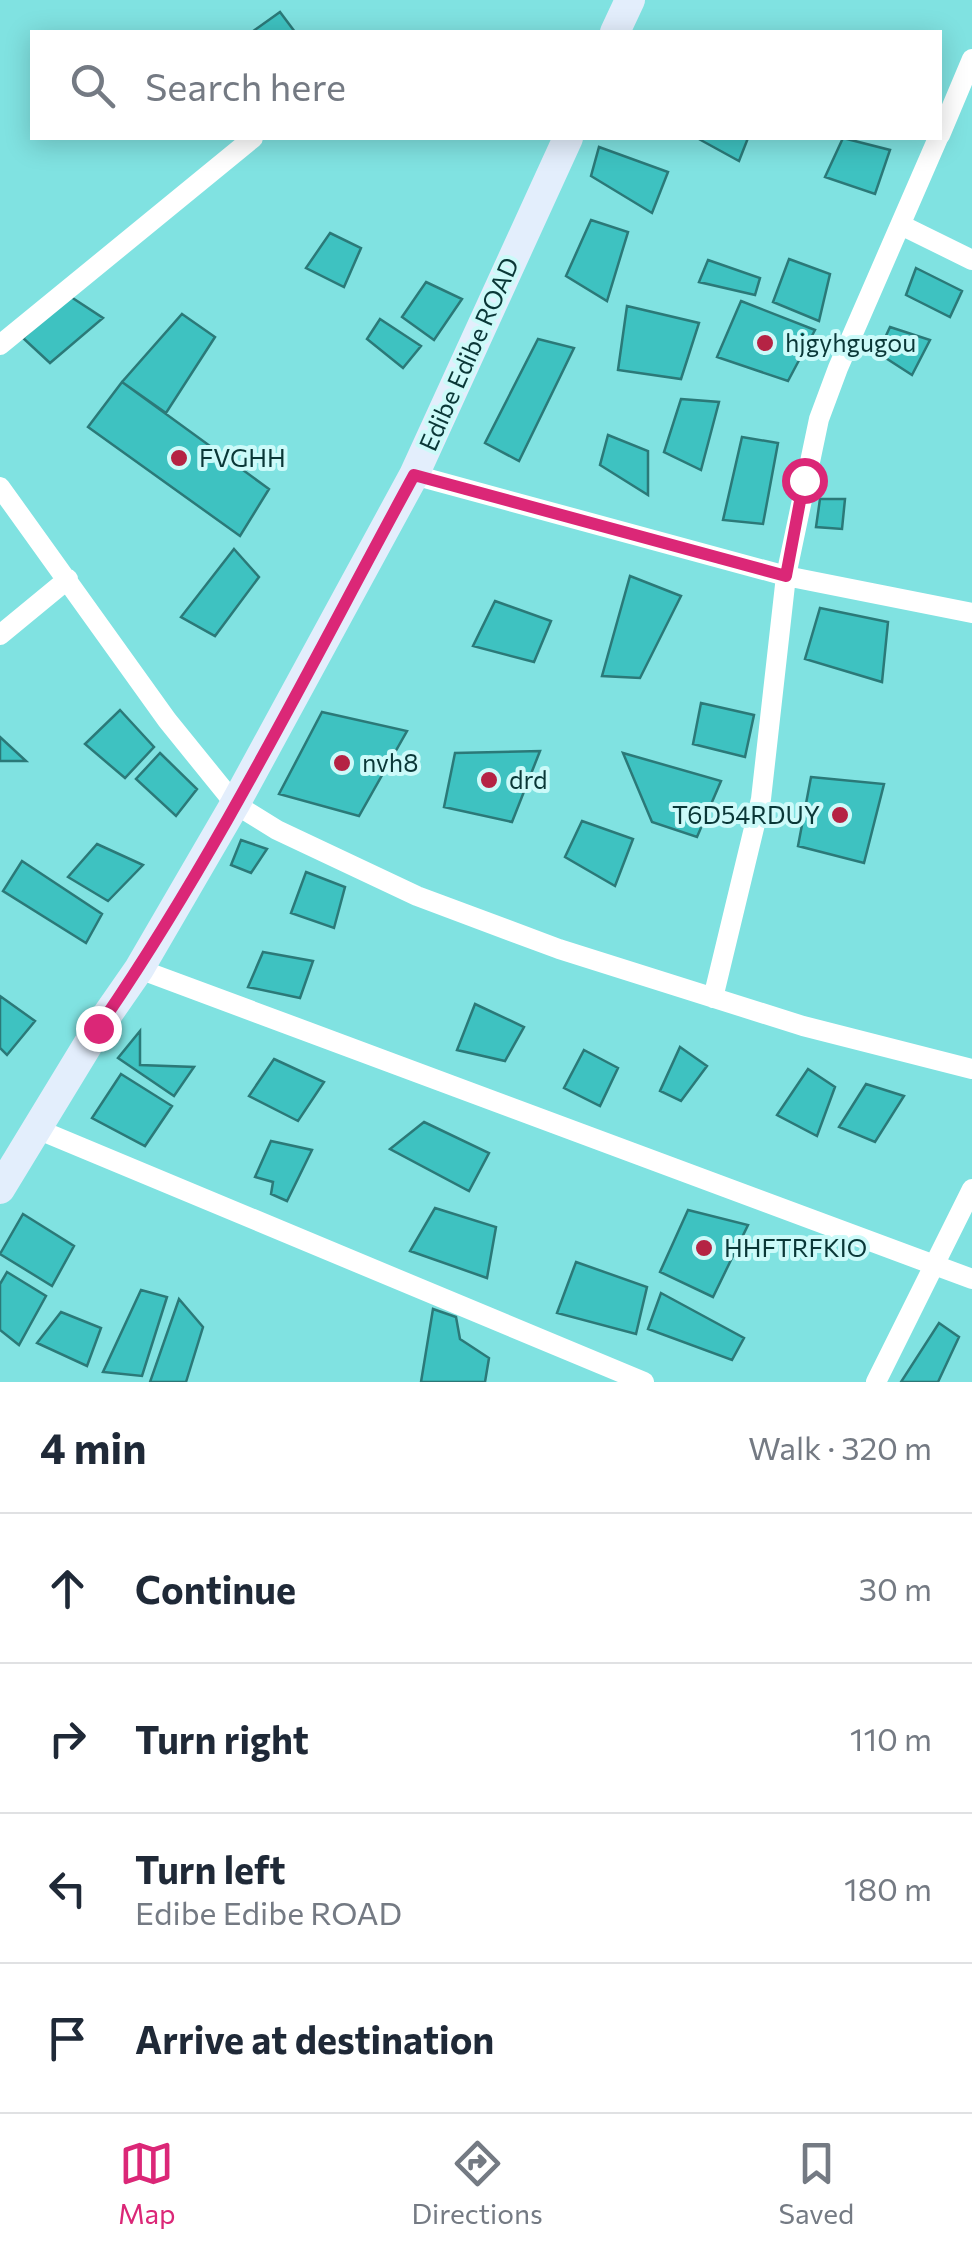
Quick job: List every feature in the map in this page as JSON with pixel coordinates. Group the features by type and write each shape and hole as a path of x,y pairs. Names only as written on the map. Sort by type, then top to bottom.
{"main road":[{"path":"617,30 630,0"},
{"name":"Edibe Edibe ROAD","path":"0,1189 139,968 234,804 414,475 567,140"}],"street":[{"path":"942,129 972,59"},
{"path":"0,344 250,140"},
{"path":"713,998 762,798 786,576 819,419 937,140"},
{"path":"901,225 972,260"},
{"path":"414,475 786,576 972,613"},
{"path":"0,487 167,720 234,804 277,830 417,896 559,949 803,1026 972,1070"},
{"path":"0,635 68,579"},
{"path":"139,968 972,1279"},
{"path":"36,1129 644,1382"},
{"path":"876,1382 972,1189"}],"building":[{"path":"280,12 294,30 255,30"},
{"path":"701,140 747,140 739,161"},
{"path":"842,140 890,150 875,194 825,177"},
{"path":"599,147 668,172 652,213 591,176"},
{"path":"591,220 628,232 607,301 566,276"},
{"path":"330,233 361,248 344,287 306,268"},
{"path":"789,259 830,274 819,321 773,302"},
{"path":"708,260 760,278 755,295 699,282"},
{"path":"916,268 962,291 950,317 906,295"},
{"path":"426,282 462,299 434,340 402,317"},
{"path":"68,295 103,318 50,363 23,338"},
{"name":"hjgyhgugou","path":"741,301 815,330 788,381 717,357"},
{"path":"627,306 699,323 681,379 618,370"},
{"path":"182,314 215,337 166,413 122,382"},
{"path":"380,319 421,346 403,368 367,339"},
{"path":"890,327 930,340 912,375 878,353"},
{"path":"538,339 574,348 519,461 485,443"},
{"name":"FVGHH","path":"122,382 269,489 240,536 88,427"},
{"path":"681,399 719,402 701,470 664,452"},
{"path":"608,435 648,451 648,495 600,465"},
{"path":"742,437 778,443 763,524 723,520"},
{"path":"820,499 845,499 842,529 816,527"},
{"path":"234,549 259,577 215,636 181,617"},
{"path":"630,576 681,596 640,678 602,676"},
{"path":"495,601 551,621 534,662 473,646"},
{"path":"820,608 888,622 882,682 805,659"},
{"path":"701,703 754,715 745,757 693,744"},
{"path":"120,710 154,747 125,778 85,744"},
{"name":"nvh8","path":"322,712 407,731 359,816 279,794"},
{"path":"0,737 26,761 0,761"},
{"name":"drd","path":"540,751 512,822 444,807 455,753"},
{"path":"160,753 197,789 176,816 136,779"},
{"path":"623,753 721,781 697,837 652,822"},
{"name":"T6D54RDUY","path":"811,777 884,784 864,863 798,846"},
{"path":"582,821 633,839 615,886 565,857"},
{"path":"241,840 267,849 251,873 231,865"},
{"path":"97,844 143,865 108,901 68,877"},
{"path":"22,861 102,914 86,943 3,891"},
{"path":"306,872 345,887 334,928 291,913"},
{"path":"263,952 313,961 300,998 248,987"},
{"path":"0,996 35,1021 7,1055 0,1048"},
{"path":"475,1004 524,1027 505,1061 457,1050"},
{"path":"140,1031 140,1065 194,1067 174,1096 118,1058"},
{"path":"680,1047 707,1066 681,1101 660,1091"},
{"path":"584,1050 618,1068 600,1106 564,1088"},
{"path":"274,1059 324,1082 298,1121 249,1096"},
{"path":"808,1069 835,1087 817,1136 777,1115"},
{"path":"121,1074 172,1106 145,1146 92,1118"},
{"path":"866,1084 904,1096 875,1142 839,1127"},
{"path":"424,1122 489,1153 469,1191 390,1149"},
{"path":"271,1141 312,1150 287,1201 271,1194 273,1182 255,1177"},
{"path":"435,1208 496,1227 487,1278 410,1251"},
{"name":"HHFTRFKIO","path":"688,1210 748,1225 713,1297 660,1272"},
{"path":"23,1214 74,1246 52,1286 0,1254"},
{"path":"576,1262 647,1287 636,1334 557,1313"},
{"path":"7,1272 46,1296 19,1345 0,1330 0,1284"},
{"path":"141,1290 167,1297 142,1376 103,1372"},
{"path":"661,1293 744,1338 732,1360 648,1329"},
{"path":"179,1299 203,1327 186,1382 150,1382"},
{"path":"433,1309 456,1317 460,1339 489,1358 485,1382 421,1382"},
{"path":"61,1312 101,1328 87,1366 37,1343"},
{"path":"939,1323 959,1337 938,1382 901,1382"}],"place":[{"name":"hjgyhgugou","path":"765,343"},
{"name":"FVGHH","path":"179,458"},
{"name":"nvh8","path":"342,763"},
{"name":"drd","path":"489,780"},
{"name":"T6D54RDUY","path":"840,815"},
{"name":"HHFTRFKIO","path":"704,1248"}],"route":[{"path":"98,1028 139,968 234,804 414,475 786,576 804,480"}]}
